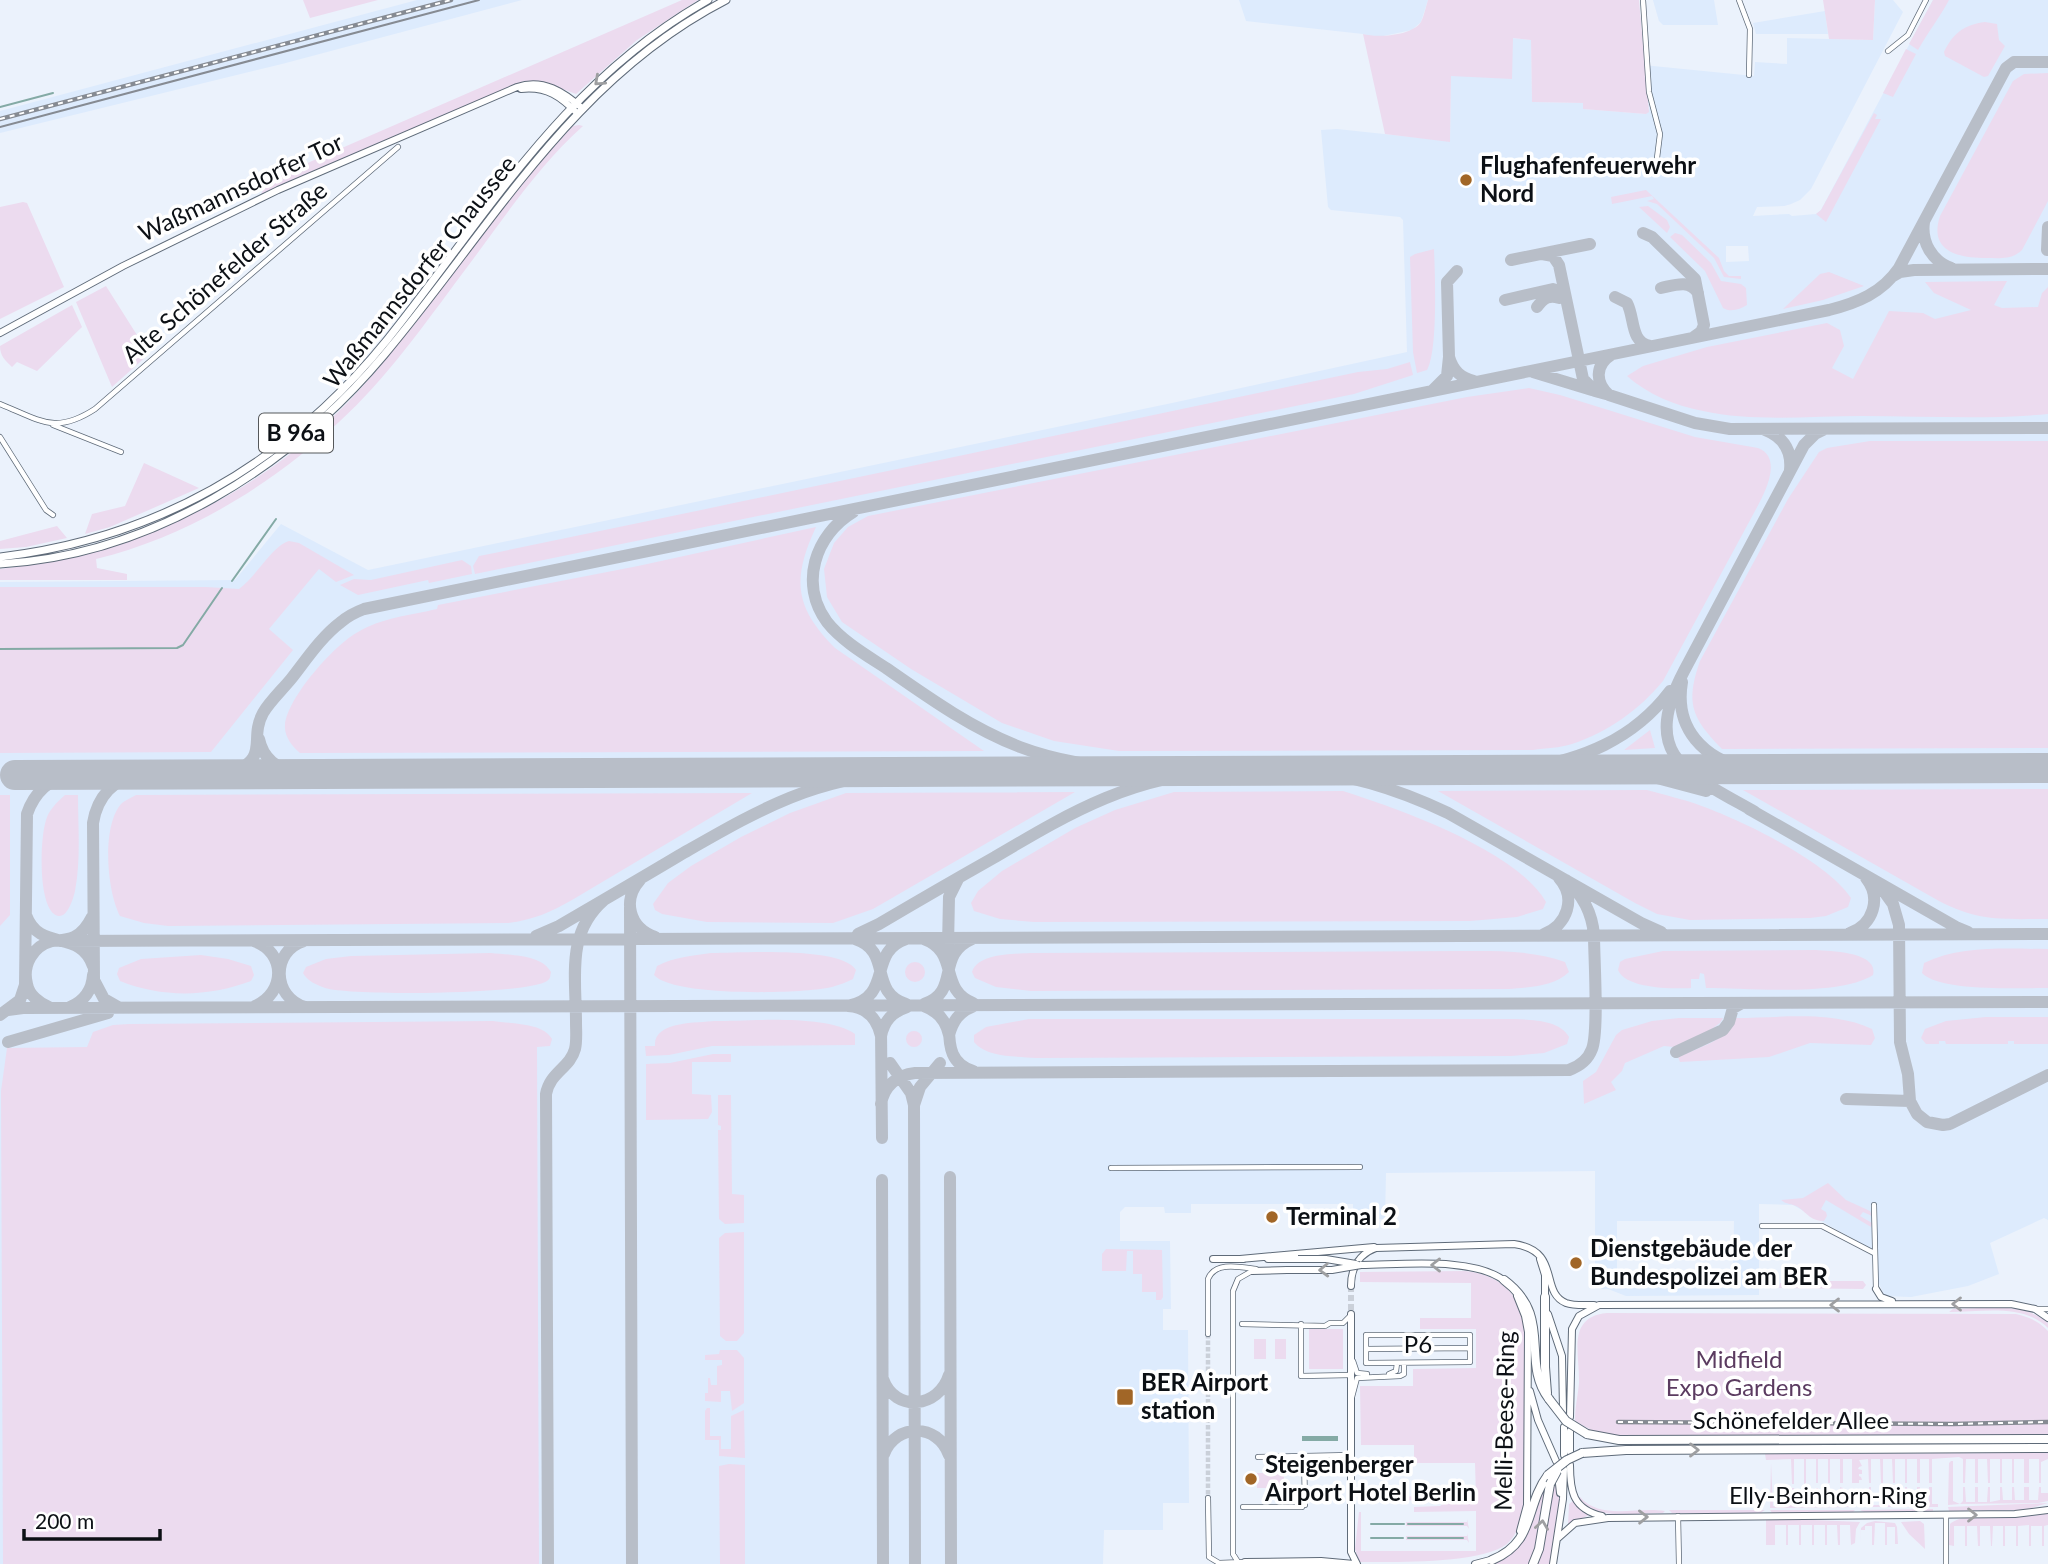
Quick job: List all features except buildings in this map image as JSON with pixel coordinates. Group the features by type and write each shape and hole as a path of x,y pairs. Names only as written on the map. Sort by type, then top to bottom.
{"highway":[{"path":"1504,1280 1517,1291 1530,1312 1535,1331 1540,1382 1549,1399"},
{"path":"1545,1297 1545,1367 1549,1399"},
{"name":"Schönefelder Allee","path":"1549,1399 1566,1421 1587,1434 1603,1439 2048,1439"},
{"name":"Schönefelder Allee","path":"1549,1480 1564,1463 1582,1453 1626,1450 2048,1448"},
{"path":"1492,1560 1510,1551 1522,1536 1539,1490 1549,1480"},
{"path":"1533,1564 1539,1549 1549,1480"}],"main road":[{"name":"Waßmannsdorfer Chaussee","path":"0,557 78,544 172,511 219,487 274,450 331,401 386,341 505,184 574,105 641,44 708,0"},
{"name":"Waßmannsdorfer Chaussee","path":"0,564 79,552 141,532 228,491 285,452 332,411 384,355 518,181 580,111 642,52 671,31 726,0"}],"street":[{"path":"1643,0 1650,92 1660,134 1656,166"},
{"path":"1739,0 1750,29 1749,75"},
{"path":"1888,51 1908,34 1926,0"},
{"name":"Waßmannsdorfer Tor","path":"0,333 123,266 278,190 528,84 558,90 580,111"},
{"name":"Alte Schönefelder Straße","path":"48,423 64,424 79,419 106,399 398,147"},
{"path":"0,404 121,452"},
{"path":"0,437 46,510 53,515"},
{"path":"1111,1168 1360,1167"},
{"path":"1867,1304 1876,1289 1874,1205"},
{"path":"1762,1226 1822,1226 1874,1253"},
{"path":"1213,1259 1381,1247 1518,1244 1537,1255 1547,1266 1552,1290 1562,1301 1574,1305 2011,1304 2048,1309"},
{"path":"1351,1286 1352,1272 1359,1259 1369,1251 1381,1247"},
{"path":"1537,1255 1545,1275 1549,1321 1562,1356 1563,1411"},
{"path":"1240,1258 1326,1259 1362,1265 1465,1265 1486,1270 1504,1280"},
{"path":"1208,1334 1208,1279 1211,1272 1219,1268 1267,1271 1332,1270 1362,1265"},
{"path":"1242,1562 1233,1554 1233,1291 1238,1279 1254,1270"},
{"name":"Melli-Beese-Ring","path":"1492,1560 1513,1542 1525,1517 1528,1332 1517,1297 1504,1280"},
{"path":"1876,1289 1885,1300 1904,1304"},
{"path":"1570,1418 1572,1329 1579,1316 1599,1305"},
{"path":"2035,1309 2048,1318"},
{"path":"1208,1498 1209,1557 1217,1563 1356,1564 1351,1552 1352,1314"},
{"path":"1242,1324 1325,1326 1329,1323 1343,1323 1352,1314"},
{"path":"1343,1323 1352,1335"},
{"path":"1301,1324 1301,1376 1352,1375"},
{"name":"P6","path":"1366,1335 1470,1335 1470,1362 1366,1363 1366,1349 1366,1335"},
{"name":"P6","path":"1366,1349 1470,1349"},
{"path":"1352,1357 1355,1371 1363,1374 1394,1373 1397,1363"},
{"path":"1351,1399 1357,1378 1400,1376 1404,1374 1404,1363"},
{"path":"1528,1371 1535,1413 1564,1463 1563,1499 1554,1563"},
{"name":"Elly-Beinhorn-Ring","path":"1567,1429 1564,1463 1571,1489 1577,1501 1591,1513 1608,1518"},
{"path":"1258,1457 1351,1455"},
{"path":"1243,1507 1303,1506 1304,1456"},
{"name":"Elly-Beinhorn-Ring","path":"1557,1539 1575,1522 1608,1518 2028,1514 2048,1510"},
{"path":"1946,1515 1946,1564"},
{"path":"1678,1516 1679,1564"},
{"path":"1475,1564 1492,1560"}],"shaded area":[{"path":"417,0 522,0 282,64 0,133 0,111"},
{"path":"1239,0 1428,0 1421,22 1412,30 1374,38 1363,34 1246,21"},
{"path":"1653,0 1714,0 1718,25 1663,25 1659,21"},
{"path":"1875,0 1893,0 1903,12 1811,189 1800,200 1791,204 1757,207 1753,216 1816,214 1821,210 1933,0 2048,0 2048,1220 2044,1218 1990,1243 1999,1274 1968,1286 1911,1297 1885,1296 1878,1282 1878,1253 1793,1205 1759,1204 1759,1295 1626,1296 1608,1289 1595,1289 1595,1171 1386,1173 1385,1219 1353,1220 1353,1204 1191,1204 1191,1213 1165,1213 1164,1207 1125,1207 1120,1212 1120,1241 1170,1241 1171,1309 1163,1309 1163,1330 1188,1330 1189,1503 1163,1503 1163,1530 1104,1530 1103,1564 0,1564 0,582 235,580 281,524 368,570 1407,352 1403,220 1400,217 1331,210 1328,207 1321,130 1337,129 1450,141 1451,75 1512,38 1531,40 1532,102 1584,103 1584,109 1646,114 1649,109 1643,65 1754,76 1755,62 1787,64 1787,38 1873,40","holes":["1726,246 1748,246 1749,261 1726,262","1617,1221 1734,1221 1733,1272 1617,1272"]},
{"path":"1825,11 1828,34 1756,34 1753,23"},
{"path":"1302,1436 1338,1436 1338,1441 1302,1441"}],"green space":[{"path":"303,0 378,0 310,18"},
{"path":"682,0 698,0 637,40 576,94 544,82 524,81 261,194 267,182 312,161"},
{"path":"1428,0 1639,0 1649,112 1646,114 1583,109 1583,103 1532,102 1531,40 1513,38 1512,79 1451,76 1450,142 1385,134 1363,34 1385,36 1416,27 1421,22"},
{"path":"1823,0 1875,0 1873,40 1829,39"},
{"path":"1933,0 1949,0 1918,50 1909,44"},
{"path":"1985,22 1997,24 1999,40 2005,46 1988,76 1984,77 1945,56 1944,52 1960,31"},
{"path":"1906,49 1916,54 1893,97 1883,93"},
{"path":"2048,73 2048,201 2022,250 2010,257 1976,258 1949,250 1938,238 1940,216 2013,81 2024,74"},
{"path":"1874,113 1877,115 1875,119 1881,119 1826,222 1816,214 1821,210"},
{"path":"573,126 583,126 549,160 389,370 339,422 285,467 256,488 195,523 130,549 96,559 97,568 127,574 127,580 0,580 0,569 103,548 151,532 242,487 285,458 325,425 362,387 405,336 526,178"},
{"path":"1646,190 1719,258 1729,276 1741,276 1741,279 1724,277 1714,258 1657,204 1647,201 1654,199 1652,196 1612,204 1611,197"},
{"path":"27,203 64,287 0,319 0,207"},
{"path":"1648,206 1667,220 1670,227 1667,233 1639,207"},
{"path":"1675,233 1682,235 1711,263 1721,281 1741,284 1746,288 1747,305 1732,310 1723,308 1705,271 1670,237"},
{"path":"1434,249 1433,347 1427,370 1417,373 1413,352 1410,257"},
{"path":"1829,272 1864,286 1823,300 1783,309 1820,274"},
{"path":"2007,281 1994,305 2002,308 2038,307 2042,293 2048,287 2048,414 1979,417 1741,416 1683,406 1653,394 1627,376 1643,366 1707,347 1827,323 1840,330 1844,346 1832,368 1853,379 1889,311 1923,313 1935,319 1971,310 1934,293 1925,282"},
{"path":"106,286 149,354 112,387 76,302"},
{"path":"72,305 82,327 37,371 17,362 12,367 5,360 0,346"},
{"path":"1410,362 1413,375 1354,394 475,574 473,566 479,556 1358,372 1387,369"},
{"path":"1529,388 1695,437 1758,448 1766,453 1771,468 1759,504 1663,681 1622,719 1572,744 1533,750 1119,751 1054,741 1002,723 911,669 842,622 827,597 824,569 834,543 848,527 868,516 1467,397"},
{"path":"1870,441 2048,441 2048,748 1722,749 1698,719 1692,700 1700,661 1788,499 1819,452 1827,448"},
{"path":"144,463 199,488 110,527 85,534 92,514 125,506"},
{"path":"57,526 67,538 26,547 0,549 0,541"},
{"path":"816,527 803,562 801,592 811,619 821,633 835,648 984,751 300,753 287,737 285,725 288,714 303,687 348,638 376,623 437,609 438,605 638,566"},
{"path":"289,541 299,543 354,575 336,582 319,569 269,629 293,650 211,752 0,753 0,587 239,589 277,548"},
{"path":"462,560 471,566 472,574 358,595 340,585 354,579 371,580"},
{"path":"1650,730 1655,748 1624,750"},
{"path":"2048,789 2048,919 1992,918 1954,908 1743,790"},
{"path":"1647,790 1717,812 1782,843 1839,884 1851,898 1848,907 1826,916 1810,918 1690,920 1657,914 1438,791"},
{"path":"1343,791 1424,820 1483,849 1510,865 1531,883 1546,902 1543,909 1517,917 1470,921 1034,922 1000,919 974,911 971,903 978,891 1002,871 1075,828 1115,810 1174,792"},
{"path":"1075,792 873,909 833,923 707,922 662,914 655,910 653,904 668,883 691,866 741,837 790,813 846,793"},
{"path":"752,793 564,904 534,918 517,922 168,926 120,916 109,876 109,842 115,813 122,803 136,795"},
{"path":"0,795 10,795 10,915 0,926"},
{"path":"65,795 78,795 78,867 71,905 65,913 58,916 49,907 45,897 42,855 47,816"},
{"path":"1985,949 2048,949 2048,988 1963,986 1931,979 1922,973 1924,963 1954,953"},
{"path":"1816,950 1862,957 1873,967 1873,975 1858,982 1838,986 1768,990 1706,988 1704,974 1700,973 1699,979 1691,979 1691,988 1651,987 1630,981 1618,970 1620,962 1625,959 1663,951"},
{"path":"1461,951 1540,955 1565,962 1569,972 1556,981 1509,989 1031,991 996,987 975,978 972,972 981,961 1006,954"},
{"path":"491,953 533,959 547,966 551,972 550,978 532,986 507,989 401,993 325,988 303,973 306,967 326,959 351,956"},
{"path":"711,953 811,954 847,962 856,970 853,979 832,987 768,992 686,987 666,982 654,975 657,966 663,963"},
{"path":"201,955 251,966 254,975 251,981 219,990 169,993 136,987 120,981 117,974 119,968 141,959"},
{"path":"915,962 922,965 925,972 922,979 915,982 908,979 905,972 908,965"},
{"path":"1805,1016 1840,1019 1872,1029 1875,1038 1871,1045 1810,1043 1769,1057 1680,1062 1678,1057 1719,1038 1732,1026 1736,1018"},
{"path":"1986,1017 2048,1017 2048,1044 2014,1044 2014,1041 2008,1041 2008,1044 1946,1044 1945,1041 1939,1041 1939,1044 1926,1044 1921,1038 1925,1029 1946,1021"},
{"path":"1723,1018 1709,1031 1674,1047 1664,1046 1625,1063 1622,1071 1611,1082 1616,1090 1584,1104 1583,1081 1596,1072 1616,1035 1622,1030 1652,1021"},
{"path":"1029,1019 1515,1019 1552,1024 1565,1031 1569,1037 1567,1044 1544,1053 1511,1056 1036,1058 994,1054 974,1042 974,1035 986,1027"},
{"path":"788,1020 826,1024 855,1034 855,1045 712,1046 669,1055 646,1056 645,1046 655,1046 656,1038 668,1028 715,1021"},
{"path":"493,1021 541,1029 552,1039 550,1046 537,1047 539,1564 3,1564 1,1091 7,1048 87,1047 93,1032 113,1025 129,1024"},
{"path":"914,1031 920,1033 920,1045 914,1047 908,1045 906,1039 908,1033"},
{"path":"713,1054 731,1054 731,1062 692,1062 692,1094 711,1095 712,1112 708,1119 646,1120 646,1064 670,1063"},
{"path":"718,1095 731,1095 732,1194 744,1195 744,1223 725,1224 719,1219 718,1130 721,1130 721,1126 718,1125"},
{"path":"1828,1183 1846,1200 1870,1211 1872,1216 1863,1212 1860,1216 1872,1223 1871,1227 1826,1200 1821,1209 1827,1216 1824,1221 1820,1221 1781,1200 1803,1198"},
{"path":"744,1232 744,1333 737,1341 726,1341 720,1336 719,1238 725,1233"},
{"path":"1106,1249 1162,1250 1161,1300 1156,1300 1156,1292 1142,1292 1142,1274 1133,1274 1133,1251 1127,1251 1126,1271 1102,1271 1102,1254"},
{"path":"1465,1271 1487,1276 1504,1286 1517,1301 1525,1322 1525,1505 1519,1526 1507,1544 1495,1551 1478,1555 1438,1560 1359,1562 1355,1549 1359,1512 1361,1551 1476,1551 1476,1511 1414,1512 1414,1507 1440,1506 1452,1498 1476,1496 1475,1463 1409,1463 1409,1459 1414,1459 1414,1445 1361,1445 1360,1386 1413,1386 1413,1369 1476,1368 1476,1329 1420,1329 1420,1318 1471,1318 1471,1283 1360,1282 1360,1272"},
{"path":"1863,1281 1866,1285 1863,1289 1779,1288 1780,1283"},
{"path":"1953,1309 2015,1309 2038,1316 2048,1323 2048,1328 2038,1320 2014,1312 1949,1312"},
{"name":"Midfield Expo Gardens","path":"1607,1313 2021,1315 2037,1322 2048,1331 2048,1435 1614,1437 1596,1433 1575,1421 1579,1383 1577,1349 1580,1329 1585,1322 1594,1316"},
{"path":"1309,1329 1343,1329 1343,1369 1309,1369"},
{"path":"1254,1339 1266,1339 1266,1359 1254,1359"},
{"path":"1275,1339 1286,1339 1286,1359 1275,1359"},
{"path":"720,1350 737,1350 744,1358 744,1403 732,1411 730,1391 721,1391 721,1402 705,1401 708,1378 711,1385 717,1385 717,1366 722,1365 722,1360 705,1360 705,1355 719,1354"},
{"path":"707,1408 710,1408 710,1436 721,1436 721,1449 731,1449 731,1416 744,1410 745,1458 719,1456 719,1440 705,1440"},
{"path":"2048,1453 2048,1459 2041,1462 2041,1483 2039,1459 2029,1459 2029,1483 2024,1483 2024,1459 2014,1459 2012,1483 2012,1459 2002,1459 2000,1483 2000,1459 1990,1459 1988,1483 1987,1459 1978,1459 1978,1483 1975,1483 1975,1459 1966,1459 1963,1483 1963,1459 1959,1457 1932,1459 1932,1483 1929,1483 1929,1459 1920,1459 1920,1483 1917,1483 1917,1459 1907,1459 1905,1483 1905,1459 1895,1459 1893,1483 1892,1459 1883,1459 1881,1483 1880,1459 1871,1459 1869,1483 1868,1459 1859,1460 1862,1466 1858,1469 1862,1470 1862,1474 1859,1476 1862,1480 1852,1483 1852,1459 1843,1459 1843,1483 1840,1483 1840,1459 1830,1459 1828,1483 1828,1459 1818,1459 1816,1483 1816,1459 1806,1459 1804,1484 1804,1459 1794,1459 1792,1484 1791,1459 1766,1460 1765,1454"},
{"path":"1951,1461 1953,1501 1960,1504 1948,1505 1949,1463"},
{"path":"1771,1463 1773,1506 1779,1505 1779,1488 1782,1488 1782,1505 1791,1505 1794,1488 1794,1505 1804,1505 1806,1488 1806,1505 1816,1505 1818,1488 1819,1505 1828,1505 1830,1488 1831,1505 1840,1505 1840,1487 1843,1488 1843,1505 1852,1505 1853,1487 1855,1507 1770,1508"},
{"path":"745,1465 745,1564 720,1564 719,1466"},
{"path":"1257,1473 1284,1473 1284,1488 1257,1488"},
{"path":"1556,1480 1559,1511 1550,1564 1536,1564 1552,1488"},
{"path":"1545,1486 1537,1544 1530,1564 1491,1564 1512,1552"},
{"path":"1869,1487 1871,1505 1881,1505 1883,1487 1883,1505 1893,1505 1895,1487 1895,1505 1905,1505 1907,1487 1908,1505 1917,1505 1917,1487 1920,1487 1920,1505 1929,1505 1929,1487 1932,1487 1932,1504 1938,1504 1938,1507 1866,1507 1869,1505"},
{"path":"1963,1487 1966,1502 1975,1502 1975,1487 1978,1487 1978,1502 1987,1502 1988,1487 1990,1502 2000,1500 2000,1487 2003,1500 2012,1500 2014,1487 2015,1500 2024,1500 2024,1487 2029,1487 2029,1500 2038,1500 2041,1487 2041,1493 2048,1493 2048,1501 1960,1504 1963,1501"},
{"path":"1444,1496 1435,1501 1361,1499 1361,1497"},
{"path":"1580,1497 1598,1509 1609,1511 1665,1511 1606,1513 1586,1506 1578,1499"},
{"path":"1573,1501 1589,1515 1568,1525 1569,1504"},
{"path":"2048,1503 2025,1510 1949,1511 1948,1507"},
{"path":"1933,1509 1933,1513 1866,1513 1860,1510"},
{"path":"1669,1510 1765,1510 1760,1513 1672,1513"},
{"path":"1770,1510 1855,1510 1852,1513 1772,1513"},
{"path":"2048,1513 2048,1525 2044,1526 2044,1546 2042,1526 2031,1526 2029,1546 2029,1525 2018,1526 2018,1546 2016,1526 2005,1526 2003,1546 2003,1526 1993,1526 1991,1546 1990,1526 1980,1526 1978,1546 1977,1526 1967,1526 1965,1546 1965,1526 1954,1526 1954,1546 1949,1545 1950,1524 1957,1520 1981,1516"},
{"path":"1766,1518 1860,1522 1856,1529 1855,1543 1851,1545 1850,1525 1840,1525 1838,1545 1837,1525 1827,1525 1825,1545 1825,1525 1814,1525 1812,1545 1812,1525 1801,1525 1799,1545 1799,1525 1788,1525 1786,1545 1786,1525 1775,1525 1775,1545 1766,1545"},
{"path":"1467,1519 1469,1529 1467,1526 1406,1526 1406,1522 1467,1522"},
{"path":"1875,1521 1895,1523 1898,1544 1895,1544 1895,1527 1887,1527 1885,1545 1885,1523 1875,1523 1874,1545 1872,1526 1865,1526 1865,1530 1861,1530 1860,1545 1861,1528 1867,1523"},
{"path":"1920,1521 1924,1524 1925,1549 1901,1522"},
{"path":"1467,1533 1469,1543 1467,1540 1406,1540 1406,1536 1467,1536"}],"waterway":[{"path":"0,107 53,93"},
{"path":"232,581 276,519"},
{"path":"0,649 177,648 183,645 222,588"},
{"path":"1371,1524 1404,1524"},
{"path":"1408,1524 1463,1524"},
{"path":"1371,1538 1403,1538"},
{"path":"1408,1538 1463,1538"}],"taxiway":[{"path":"229,774 242,768 255,755 259,723 269,704 327,635 352,614 364,609 1849,304 1877,290 1899,268 2006,68 2014,62 2048,62"},
{"path":"1924,222 1924,237 1929,250 1938,261 1951,268"},
{"path":"2047,250 2048,227"},
{"path":"1643,233 1652,237 1695,279 1704,325 1701,332 1694,337"},
{"path":"1511,260 1590,244"},
{"path":"1542,254 1553,256 1559,265 1583,379 1595,391 1606,394"},
{"path":"1893,276 1914,270 2048,269"},
{"path":"1449,357 1447,282 1457,271"},
{"path":"1661,288 1686,284 1698,293"},
{"path":"1505,300 1553,289 1560,292 1566,300"},
{"path":"1615,297 1627,303 1636,335 1644,344 1650,346"},
{"path":"1537,307 1546,298 1559,298"},
{"path":"1611,355 1602,364 1599,374 1601,385 1609,395 1695,423 1730,429 2048,428"},
{"path":"1433,390 1447,376 1449,357 1458,373 1474,381"},
{"path":"1533,372 1592,390"},
{"path":"1755,812 1709,786 1678,760 1669,743 1667,724 1671,700 1804,445 1825,429"},
{"path":"1765,430 1777,436 1785,445 1790,470"},
{"path":"853,512 829,534 815,561 813,577 819,607 827,622 840,635 934,701 967,722 1002,739 1034,752 1062,759 1135,771"},
{"path":"1682,682 1683,714 1695,739 1718,758 1747,769"},
{"path":"1523,769 1565,760 1623,735 1640,723 1670,691"},
{"path":"259,739 272,762 296,774"},
{"path":"1590,769 1642,774 1706,791"},
{"path":"1707,784 1703,775 1710,769"},
{"path":"858,934 1078,810 1133,788 1194,774 1228,770"},
{"path":"1293,770 1353,779 1429,804 1661,932"},
{"path":"536,936 559,926 735,824 786,799 840,782 904,772"},
{"path":"0,1015 20,1000 25,985 27,814 44,787 50,782 73,774"},
{"path":"118,1007 104,999 94,980 93,823 98,805 108,790 122,780 140,774"},
{"path":"1749,809 1968,932"},
{"path":"1544,934 1559,924 1567,910 1567,894 1559,878"},
{"path":"1850,933 1864,924 1873,910 1873,894 1866,878"},
{"path":"948,946 949,897 958,879"},
{"path":"640,880 631,896 631,913 639,927 655,937"},
{"path":"881,1104 892,1082 915,1073 1569,1070 1583,1062 1592,1049 1596,994 1594,935 1589,911 1582,898 1566,880"},
{"path":"1880,886 1893,904 1899,925 1900,1042 1908,1074 1910,1101 1917,1114 1927,1122 1950,1124 2048,1075"},
{"path":"548,1564 546,1094 552,1080 569,1061 575,1049 575,972 578,941 592,913 604,900"},
{"path":"630,907 632,1564"},
{"path":"26,915 32,927 41,934 79,947 87,954 93,966"},
{"path":"49,1007 35,998 28,988 28,963 39,947 77,935 92,917"},
{"path":"60,941 2048,934"},
{"path":"855,939 867,945 874,953 887,990 894,998 906,1004"},
{"path":"881,1036 870,1015 848,1006 871,994 887,954 894,945 906,939"},
{"path":"924,939 942,953 956,989 962,997 973,1003"},
{"path":"924,1004 942,991 954,954 972,939"},
{"path":"254,941 265,946 272,954 278,973 272,992 255,1006"},
{"path":"304,941 293,946 286,954 280,974 286,994 305,1007"},
{"path":"70,1007 86,995 93,975"},
{"path":"8,1010 2048,1002"},
{"path":"1676,1052 1723,1030 1729,1022 1733,1008 1742,1003"},
{"path":"924,1006 941,1017 949,1035"},
{"path":"881,1036 890,1018 907,1007"},
{"path":"949,1035 957,1018 972,1007"},
{"path":"8,1042 108,1013"},
{"path":"949,1027 953,1054 960,1064 973,1071"},
{"path":"881,1030 882,1138"},
{"path":"890,1063 911,1093 914,1105 920,1087 940,1063"},
{"path":"1846,1099 1910,1101"},
{"path":"914,1105 915,1564"},
{"path":"950,1177 951,1564"},
{"path":"882,1180 883,1564"},
{"path":"883,1379 897,1397 917,1402 936,1394 949,1375"},
{"path":"884,1454 898,1437 917,1431 936,1437 944,1444 949,1455"}],"runway":[{"path":"15,775 2048,768"}],"tunnel":[{"path":"1351,1286 1351,1314"},
{"path":"1208,1334 1208,1498"}],"tram line":[{"path":"0,127 479,0"}],"railway":[{"path":"0,119 451,0"},
{"path":"1618,1422 2048,1422"}],"place":[{"name":"Flughafenfeuerwehr Nord","path":"1466,180"},
{"name":"Terminal 2","path":"1272,1217"},
{"name":"Dienstgebäude der Bundespolizei am BER","path":"1576,1263"},
{"name":"BER Airport station","path":"1125,1397"},
{"name":"Steigenberger Airport Hotel Berlin","path":"1251,1479"}]}
